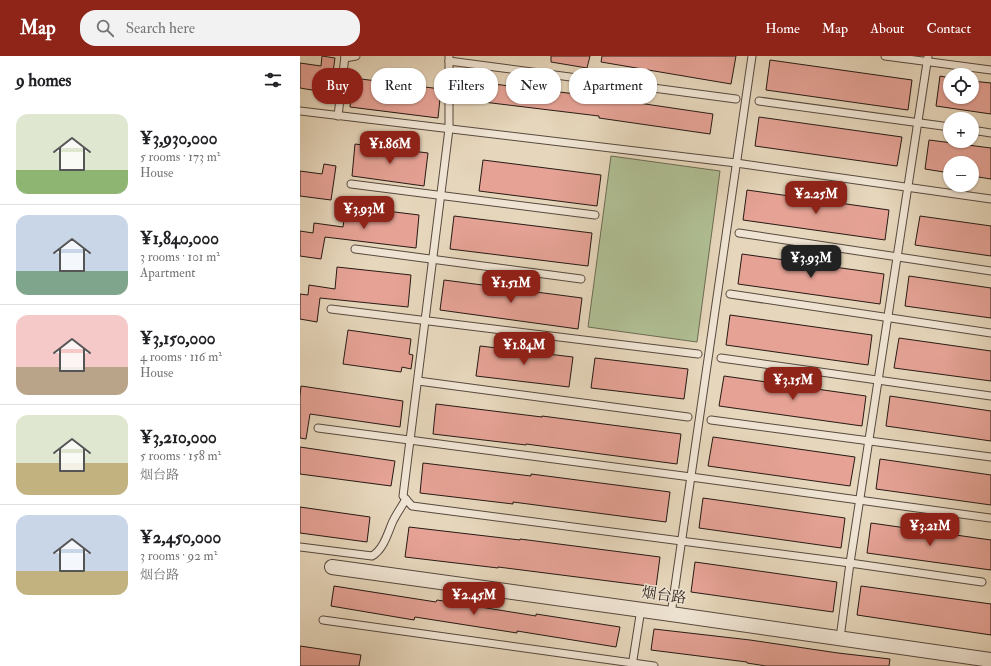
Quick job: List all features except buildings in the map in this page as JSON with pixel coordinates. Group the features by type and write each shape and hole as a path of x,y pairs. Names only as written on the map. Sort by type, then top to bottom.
{"street":[{"name":"烟台路","path":"332,567 641,609 991,660"}],"lane":[{"path":"338,116 345,57 356,56"},
{"path":"670,614 752,56"},
{"path":"885,56 928,59 991,70"},
{"path":"736,99 449,58 450,129 403,496 412,506 850,563 982,582"},
{"path":"840,638 850,563 928,59"},
{"path":"759,101 943,126"},
{"path":"300,111 736,163 908,188 991,198"},
{"path":"979,131 991,133"},
{"path":"351,184 595,215"},
{"path":"739,233 991,271"},
{"path":"355,249 581,279"},
{"path":"730,294 991,333"},
{"path":"331,309 698,354"},
{"path":"721,358 991,396"},
{"path":"418,381 688,417"},
{"path":"712,420 991,457"},
{"path":"318,428 691,476 990,518"},
{"path":"300,547 372,556 376,553 384,541 406,499"},
{"path":"632,664 641,609"},
{"path":"323,620 654,666"}],"green space":[{"path":"611,156 720,171 697,342 588,327"}]}
